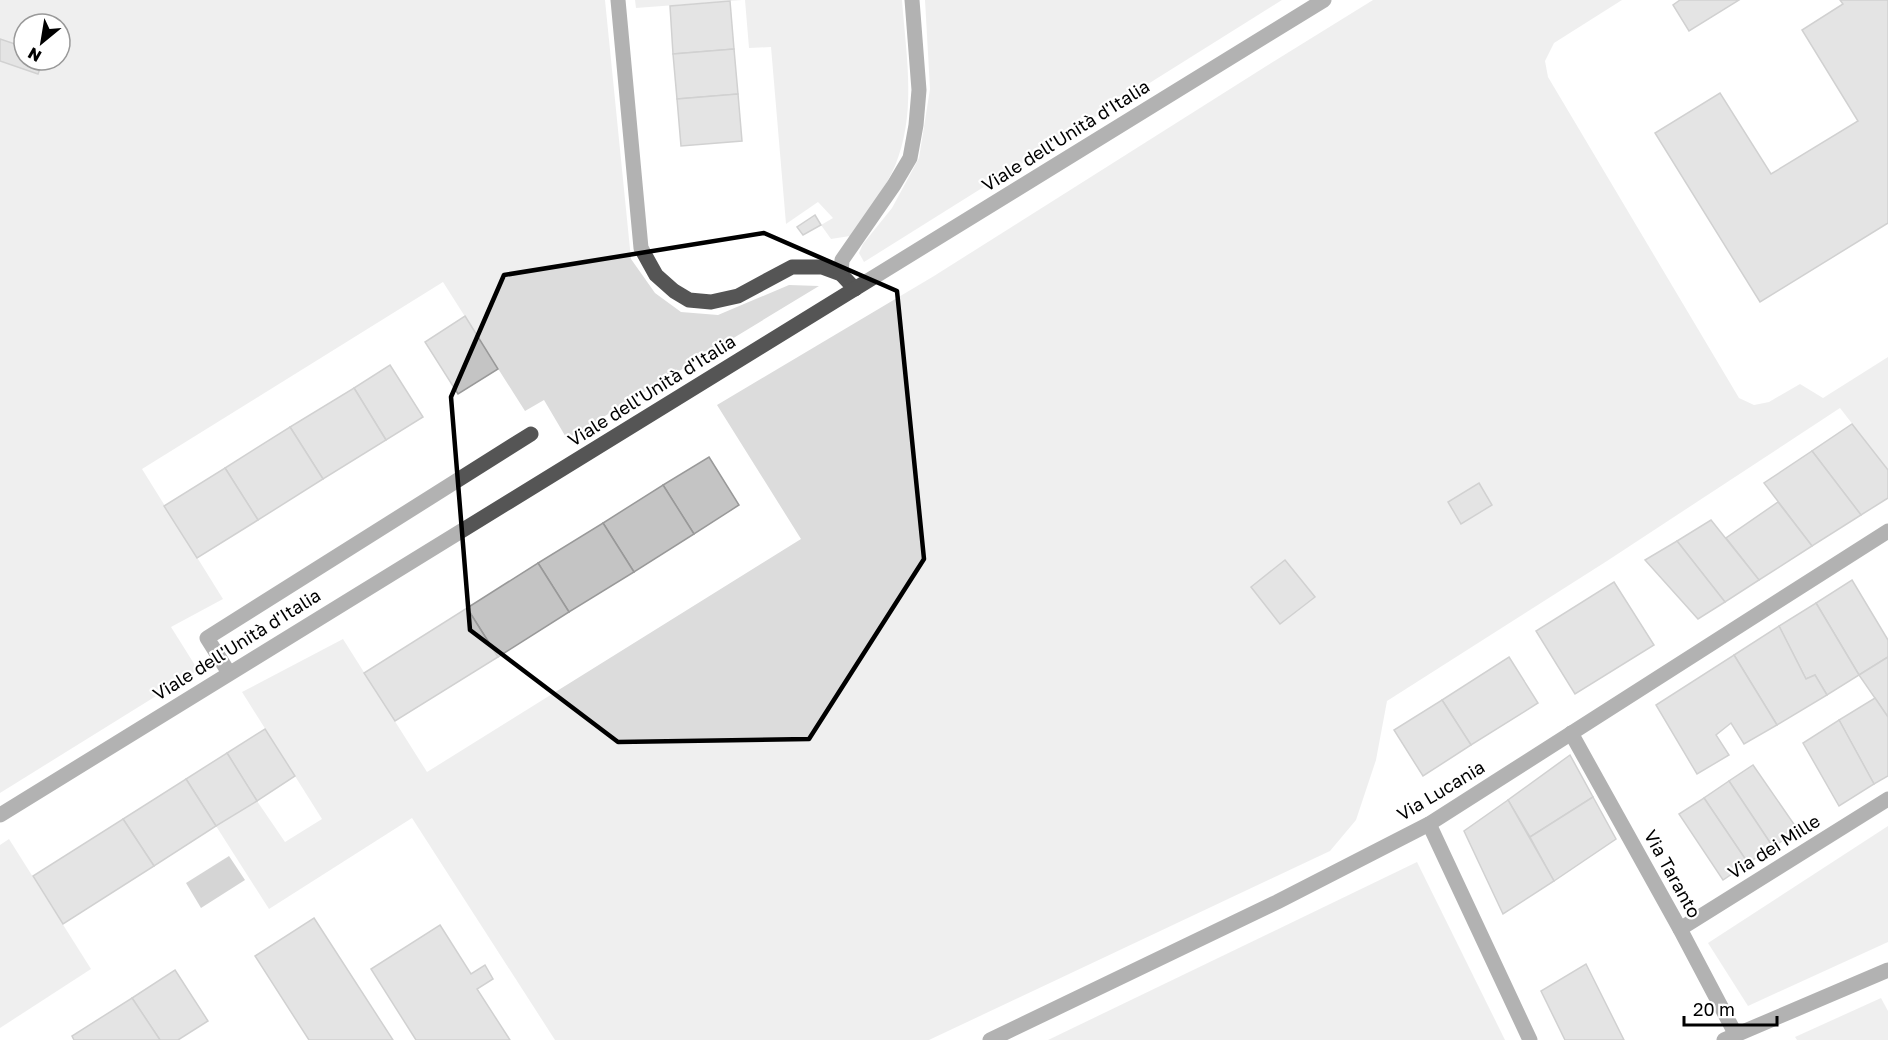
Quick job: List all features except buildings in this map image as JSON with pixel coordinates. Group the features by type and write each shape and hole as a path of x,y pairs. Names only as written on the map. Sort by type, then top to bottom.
{"street":[{"path":"618,0 641,248 656,275 674,291 689,300 711,302 738,296 792,267 822,267 841,274 855,289"},
{"path":"841,274 842,260 910,158 919,90 912,0"},
{"name":"Viale dell'Unità d'Italia","path":"0,815 1324,0"},
{"path":"229,673 207,638 531,434"},
{"name":"Via Lucania","path":"990,1040 1277,902 1429,824 1888,531"},
{"name":"Via Taranto","path":"1571,733 1680,929 1730,1038"},
{"name":"Via dei Mille","path":"1680,929 1888,799"},
{"path":"1429,824 1530,1040"},
{"path":"1730,1038 1888,970"}],"highlighted area":[{"path":"764,233 897,291 924,559 809,739 618,742 470,630 451,397 504,275"}],"shaded area":[{"path":"0,0 605,0 631,259 655,293 681,312 718,315 789,285 819,286 567,439 544,400 525,411 443,282 142,469 223,599 171,627 198,670 0,793"},
{"path":"635,0 742,0 636,8"},
{"path":"745,0 902,0 908,105 902,146 885,184 850,236 831,239 821,225 833,218 818,202 786,224 771,47 749,48"},
{"path":"925,0 1282,0 864,262 859,253 863,244 892,208 919,158 930,89"},
{"path":"1373,0 1622,0 1554,43 1545,61 1548,77 1739,398 1754,405 1769,402 1800,384 1823,398 1888,357 1888,470 1840,408 1607,561 1387,701 1376,760 1356,820 1330,851 929,1040 555,1040 412,818 269,909 216,826 257,801 285,842 322,819 242,692 343,639 427,772 801,539 717,405 934,276"},
{"path":"1888,826 1888,942 1748,1006 1708,943"},
{"path":"9,839 91,969 0,1028 0,845"},
{"path":"229,856 245,880 201,908 186,883"},
{"path":"1417,862 1505,1040 1048,1040"},
{"path":"1881,998 1888,1011 1888,1040 1797,1040 1795,1037"}]}
